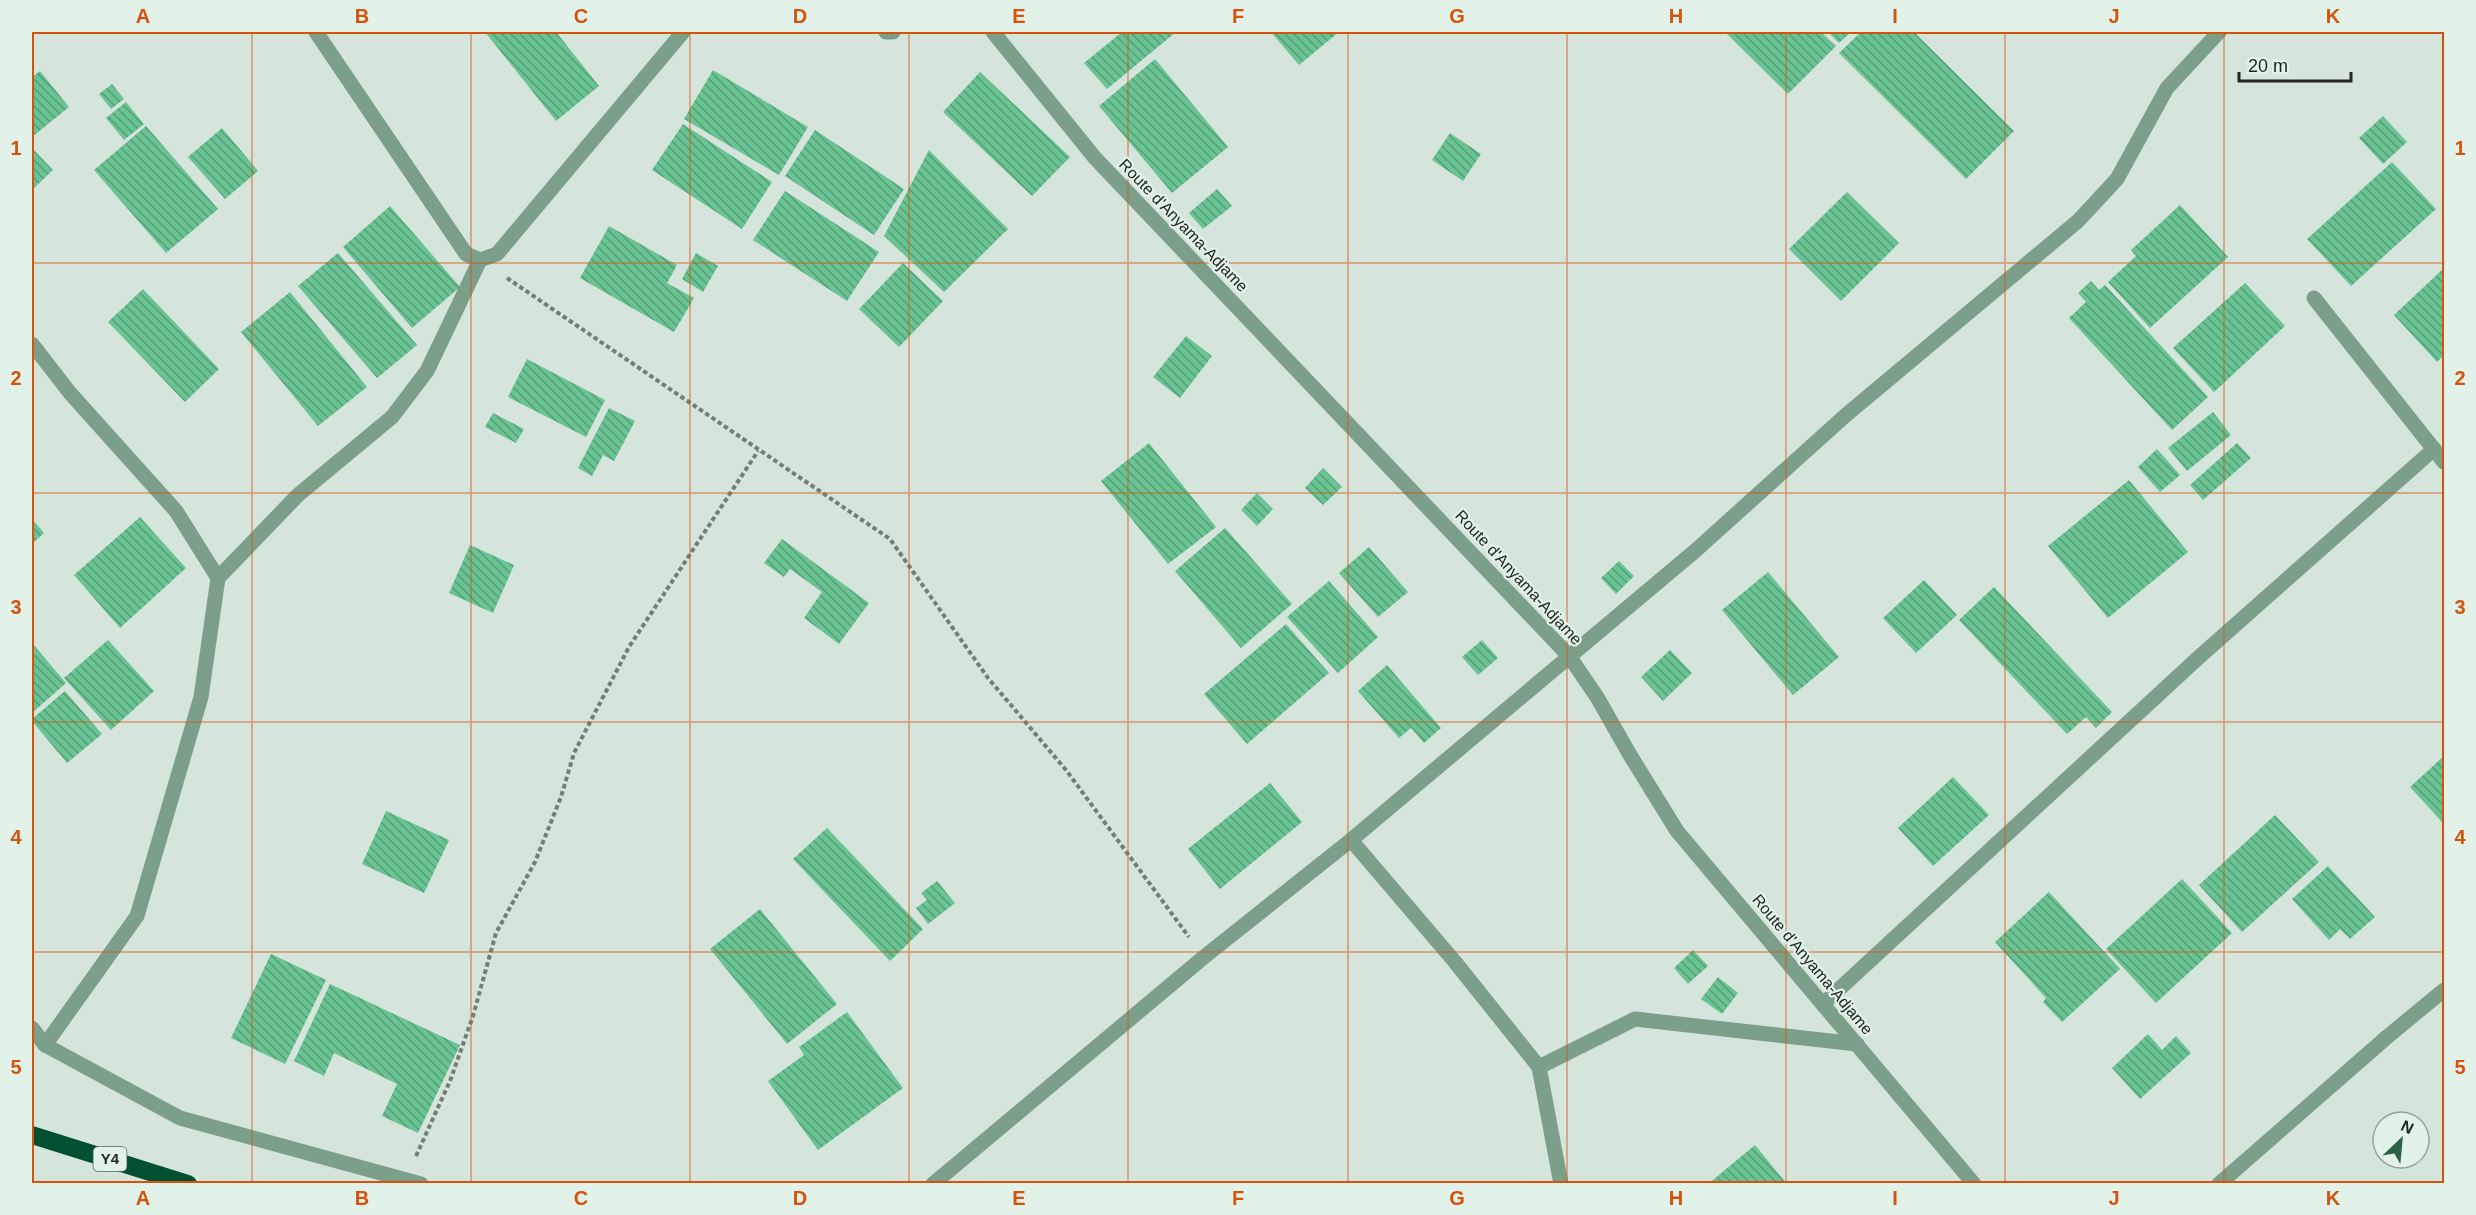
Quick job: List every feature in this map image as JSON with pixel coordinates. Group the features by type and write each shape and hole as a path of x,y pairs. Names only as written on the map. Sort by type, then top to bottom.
{"highway":[{"name":"Y4","path":"32,1135 189,1184"}],"street":[{"path":"316,32 466,254 480,260 497,254 683,32"},
{"path":"886,32 893,32"},
{"name":"Route d'Anyama-Adjame","path":"993,32 1095,158 1569,656 1597,697 1677,831 1974,1184"},
{"path":"933,1184 1204,957 1351,840 1695,551 1880,386 2078,221 2117,178 2167,88 2219,32"},
{"path":"45,1045 137,916 201,697 218,578 297,495 392,417 427,371 480,260"},
{"path":"2314,298 2445,462"},
{"path":"32,344 70,393 176,511 218,578"},
{"path":"1824,1004 2198,658 2434,449"},
{"path":"1351,840 1455,962 1539,1067 1561,1184"},
{"path":"2219,1184 2387,1037 2445,990"},
{"path":"1539,1067 1635,1019 1857,1044"},
{"path":"32,1028 45,1045 180,1118 421,1184"}],"path":[{"path":"480,260 890,539 988,678 1066,770 1204,957"},
{"path":"405,1179 450,1081 473,1016 496,933 535,862 561,798 574,753 629,647 758,451"}],"building":[{"path":"485,32 556,32 599,86 556,121"},
{"path":"1122,32 1176,32 1107,89 1084,63"},
{"path":"1271,32 1339,32 1299,65"},
{"path":"1725,32 1821,32 1836,46 1788,94"},
{"path":"1828,32 1851,32 1839,43"},
{"path":"1861,32 1914,32 2014,131 1966,179 1839,53"},
{"path":"1155,59 1228,147 1172,193 1099,106"},
{"path":"713,70 808,127 779,175 684,119"},
{"path":"40,71 69,107 32,137 32,77"},
{"path":"980,72 1070,157 1032,196 943,112"},
{"path":"112,84 124,99 111,109 99,94"},
{"path":"126,102 144,124 124,140 106,118"},
{"path":"2383,116 2407,142 2383,164 2359,138"},
{"path":"683,124 772,182 742,229 652,170"},
{"path":"146,126 218,209 166,253 94,170"},
{"path":"222,128 258,171 225,199 188,157"},
{"path":"815,130 904,189 874,235 785,176"},
{"path":"1450,133 1481,154 1463,181 1432,160"},
{"path":"32,148 53,170 32,190"},
{"path":"929,150 1008,229 944,292 884,236"},
{"path":"2392,162 2436,209 2351,286 2307,239"},
{"path":"1217,189 1232,206 1203,229 1189,213"},
{"path":"785,191 879,252 847,301 753,240"},
{"path":"1847,192 1899,243 1841,301 1789,249"},
{"path":"2180,205 2228,257 2150,328 2108,282 2136,256 2131,250"},
{"path":"390,206 460,287 412,328 343,247"},
{"path":"609,226 677,265 667,283 694,298 674,332 580,278"},
{"path":"338,253 417,345 377,378 298,286"},
{"path":"696,253 718,266 703,292 682,279"},
{"path":"903,263 943,301 899,347 859,309"},
{"path":"2444,268 2444,355 2437,362 2394,315"},
{"path":"2091,281 2099,290 2105,285 2208,397 2172,430 2069,318 2086,302 2078,293"},
{"path":"2245,283 2285,326 2214,392 2173,348"},
{"path":"143,289 219,369 185,402 108,322"},
{"path":"290,292 367,387 318,426 241,332"},
{"path":"1186,336 1212,356 1180,398 1153,377"},
{"path":"527,359 605,400 586,437 508,397"},
{"path":"609,408 635,421 614,461 603,455 592,476 578,468"},
{"path":"2213,412 2231,435 2187,471 2168,448"},
{"path":"493,413 524,429 516,443 485,427"},
{"path":"1149,443 1216,527 1168,564 1101,481"},
{"path":"2237,443 2251,458 2203,500 2190,485"},
{"path":"2157,449 2180,475 2160,492 2138,467"},
{"path":"1323,468 1342,487 1323,505 1305,488"},
{"path":"2129,480 2188,552 2108,618 2048,546"},
{"path":"1257,493 1273,509 1257,526 1241,510"},
{"path":"140,517 186,568 120,628 74,575"},
{"path":"32,519 44,533 32,544"},
{"path":"1225,528 1292,604 1241,648 1175,571"},
{"path":"782,539 869,603 839,644 804,618 822,592 790,569 784,577 764,563"},
{"path":"470,545 514,565 493,613 449,593"},
{"path":"1369,547 1408,592 1378,617 1339,573"},
{"path":"1619,561 1634,576 1616,594 1601,578"},
{"path":"1768,572 1839,657 1793,695 1722,610"},
{"path":"1924,580 1957,615 1916,653 1883,618"},
{"path":"1329,581 1378,637 1338,673 1287,617"},
{"path":"1994,587 2112,712 2096,728 2086,717 2067,734 1959,620"},
{"path":"1286,624 1329,673 1247,744 1204,694"},
{"path":"108,640 154,691 111,730 64,678"},
{"path":"1482,640 1498,658 1478,675 1462,657"},
{"path":"32,643 66,683 32,713"},
{"path":"1670,650 1692,673 1663,701 1641,677"},
{"path":"1387,665 1441,728 1424,743 1411,728 1399,738 1358,691"},
{"path":"65,691 102,734 67,763 32,721"},
{"path":"2444,756 2444,824 2410,787"},
{"path":"1953,777 1989,815 1933,866 1898,828"},
{"path":"1270,783 1302,822 1220,889 1188,849"},
{"path":"386,811 449,840 424,893 362,864"},
{"path":"2275,815 2319,862 2242,932 2199,885"},
{"path":"827,828 923,929 890,961 793,859"},
{"path":"2328,866 2375,917 2350,939 2340,929 2329,940 2292,899"},
{"path":"2182,879 2232,933 2156,1003 2106,949"},
{"path":"937,881 955,903 928,924 916,908 927,900 921,893"},
{"path":"2049,892 2120,969 2062,1022 2043,1002 2046,998 1995,942"},
{"path":"760,909 837,1004 787,1044 710,949"},
{"path":"1693,950 1708,966 1688,984 1674,968"},
{"path":"271,954 326,980 285,1064 231,1038"},
{"path":"1718,977 1738,993 1722,1014 1701,999"},
{"path":"330,984 460,1045 418,1133 382,1116 397,1084 334,1053 324,1076 294,1061"},
{"path":"847,1012 903,1088 818,1150 768,1081 804,1055 799,1047"},
{"path":"2148,1034 2162,1050 2176,1036 2191,1053 2140,1099 2112,1068"},
{"path":"1755,1145 1787,1184 1708,1184"}]}
